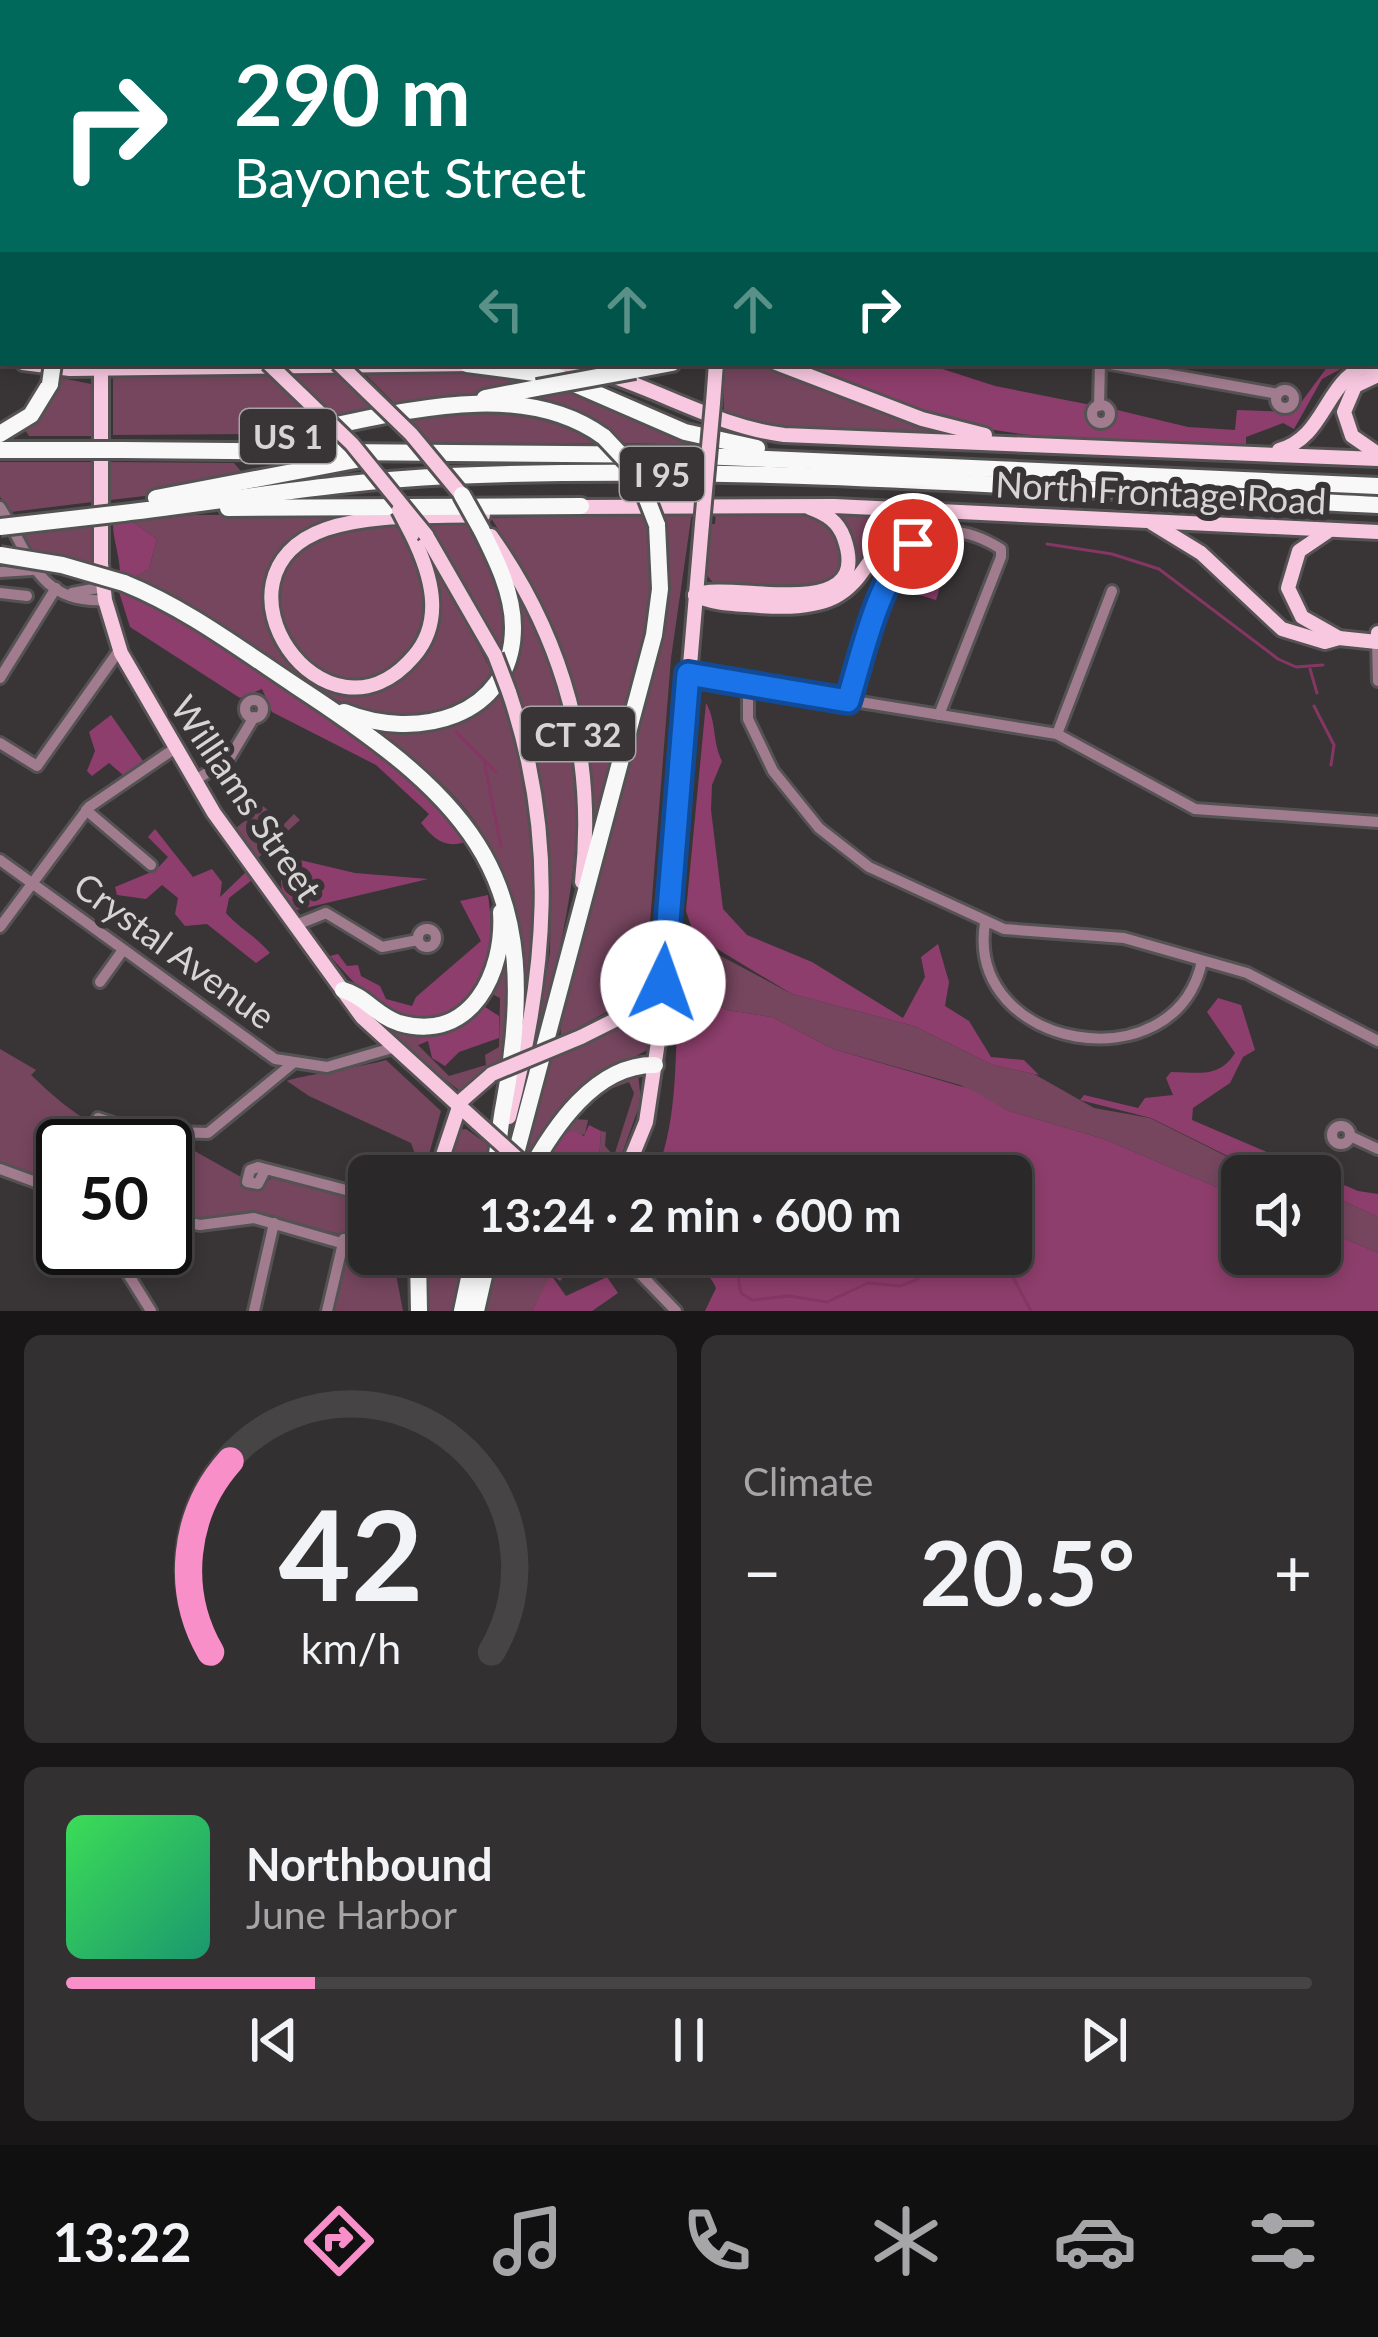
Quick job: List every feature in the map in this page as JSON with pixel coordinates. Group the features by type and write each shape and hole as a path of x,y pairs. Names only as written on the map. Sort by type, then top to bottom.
{"highway":[{"path":"0,434 31,415 50,384 53,366"},
{"path":"482,366 556,376 701,437 816,460"},
{"name":"US 1","path":"142,450 282,437 649,367"},
{"path":"431,410 541,409 604,437 636,471 658,525 660,589 654,635 583,914 566,958"},
{"name":"I 95","path":"0,450 403,451 816,460 1378,486"},
{"path":"123,508 403,451"},
{"name":"I 95","path":"0,523 410,478 606,474 1378,505"},
{"path":"321,702 362,719 418,725 459,715 487,695 505,668 513,624 484,529 462,495"},
{"name":"US 1","path":"155,509 581,506"},
{"path":"3,566 62,565 124,583 187,614 321,702 436,788 465,822 490,864 514,930 518,978 497,1155"},
{"path":"343,990 388,1018 416,1026 454,1019 474,1004 494,976 501,944 501,913 490,864"},
{"name":"CT 32","path":"515,1155 566,958"},
{"path":"541,1155 584,1097 627,1067 656,1064"},
{"path":"418,1275 419,1311"},
{"path":"462,1311 470,1275"},
{"path":"476,1311 484,1275"}],"main road":[{"name":"Williams Street","path":"101,366 104,593 120,649 194,781 343,990 392,1048 513,1155"},
{"path":"271,366 371,465 419,535"},
{"path":"341,366 395,417 462,495"},
{"path":"570,366 607,374 716,420 766,433 1378,456"},
{"path":"633,1155 646,1122 656,1064 716,366"},
{"path":"784,366 952,428 1055,445"},
{"path":"1249,453 1296,444 1346,375 1370,366"},
{"path":"1378,375 1353,388 1344,415 1352,436 1378,456"},
{"path":"695,595 714,590 806,596 830,587 845,565 843,535 828,516 795,505"},
{"name":"North Frontage Road","path":"419,535 433,606 429,629 415,655 391,675 360,685 329,682 299,665 277,633 273,592 286,560 314,534 346,524 581,506 795,505 1378,532"},
{"path":"695,595 713,602 822,606 846,592 892,535 925,517 952,511"},
{"name":"US 1","path":"1148,521 1201,553 1282,629 1324,642 1378,638"},
{"name":"CT 32","path":"484,529 546,628 577,729 585,840 566,958"},
{"path":"1331,530 1294,557 1288,588 1306,621 1339,638"},
{"name":"CT 32","path":"419,535 494,655 509,692 536,795 544,931 534,1012 498,1155"},
{"path":"443,1155 459,1106 492,1074 581,1036 639,1004 663,955"}],"street":[{"path":"1099,406 1103,366"},
{"path":"1120,366 1278,394"},
{"path":"0,507 32,570 56,589 104,593"},
{"path":"848,701 898,561 926,537 967,535 1001,549 939,715"},
{"path":"27,596 6,593 3,566 32,570"},
{"path":"0,678 56,589"},
{"path":"1057,734 1112,590"},
{"path":"1378,638 1378,681"},
{"path":"0,743 35,766 120,649"},
{"path":"688,674 1057,734 1196,809 1378,822"},
{"path":"748,686 748,719 761,752 820,828 869,867 1004,929 1124,938 1282,986 1378,1041"},
{"path":"194,781 229,759 254,717"},
{"path":"0,927 86,810 174,749"},
{"path":"86,810 151,866"},
{"name":"Crystal Avenue","path":"0,860 263,1052 292,1064 336,1066 392,1048"},
{"path":"296,925 326,914 383,947 418,940"},
{"path":"985,923 982,944 988,966 1007,1002 1042,1027 1082,1039 1127,1037 1167,1020 1192,990 1202,961"},
{"path":"100,982 123,950"},
{"path":"98,1118 134,1131 208,1133 292,1064"},
{"path":"1350,1136 1378,1149"},
{"path":"0,1169 36,1182"},
{"path":"265,1170 348,1191"},
{"path":"192,1223 238,1217 348,1241"},
{"path":"254,1311 274,1223"},
{"path":"327,1311 344,1240"},
{"path":"129,1275 151,1311"},
{"path":"641,1275 676,1311"}],"shaded area":[{"path":"807,366 933,366 995,386 1091,405 1088,421 1100,430 1111,425 1113,409 1188,427 1235,430 1237,410 1294,412 1328,366 1346,366 1322,379 1294,429 1283,423 1246,437 1246,447 1104,442 998,431 942,419"},
{"path":"723,368 777,370 935,428 934,435 811,433 724,419"},
{"path":"260,369 317,421 249,434 113,435 113,371"},
{"path":"360,369 475,370 555,379 400,409"},
{"path":"333,370 379,412 340,419 289,371"},
{"path":"57,377 91,384 92,436 29,436 23,427"},
{"path":"576,385 700,441 699,445 620,443 572,410 502,398"},
{"path":"467,411 547,414 605,443 431,443 411,420"},
{"path":"0,462 92,462 92,502 11,512 0,497"},
{"path":"110,462 234,463 243,474 232,486 110,500"},
{"path":"716,511 817,514 838,541 835,575 798,593 715,585 705,573 709,524 715,524"},
{"path":"661,512 692,512 671,658 647,961 625,1002 561,1037 560,1020 653,665"},
{"path":"360,514 321,525 297,542 274,605 277,644 299,670 361,690 428,641 433,579 441,574 496,680 461,710 401,721 349,708 197,609 131,579 149,569 157,539 131,521 195,515"},
{"path":"651,514 655,604 593,848 586,756 568,675 537,598 491,518"},
{"path":"841,514 903,516 848,582 844,577"},
{"path":"468,518 498,586 504,620 503,660 424,521"},
{"path":"131,521 157,539 149,569 131,579 120,574 113,524"},
{"path":"401,524 426,589 427,611 414,647 384,672 365,678 327,677 309,667 280,609 282,576 289,561 316,537 336,529"},
{"path":"91,526 92,566 30,552 22,535"},
{"path":"941,541 947,563 936,600 892,587 918,549"},
{"path":"119,592 183,621 322,712 426,792 467,841 453,844 436,838 421,823 429,814 376,765 272,712 262,689 240,698 130,627"},
{"path":"527,602 565,716 576,813 567,910 542,1026 537,1026 550,952 551,884 540,777 508,672 515,606"},
{"path":"500,690 522,772 532,853 532,935 524,1020 518,1019 512,929 494,856 477,824 453,795 379,738 383,727 417,730 460,720"},
{"path":"706,703 722,761 712,785 711,810 723,909 747,935 812,962 903,1018 925,977 921,957 938,944 949,982 945,1006 969,1021 991,1057 1024,1060 1039,1075 993,1065 914,1026 792,994 694,935 686,911"},
{"path":"111,715 143,761 123,775 109,763 92,776 87,771 95,751 89,732"},
{"path":"263,806 284,824 294,814 300,820 258,858 236,828"},
{"path":"155,829 193,877 212,869 222,882 220,897 246,872 252,880 229,898 226,913 270,953 256,963 207,924 185,926 175,914 178,898 162,885 146,899 117,895 115,887 156,870 168,857 148,837"},
{"path":"300,860 355,873 428,879 297,910 282,893 280,869"},
{"path":"488,895 491,932 486,969 469,999 455,1011 422,1020 400,1017 380,1006 330,956 338,954 347,966 358,965 361,976 380,986 386,999 412,1006 416,997 481,941 460,901"},
{"path":"691,931 717,954 792,994 914,1026 993,1065 1034,1074 1094,1108 1150,1118 1224,1155 1221,1189 1104,1139 1009,1111 960,1085 833,1049 772,1017 727,1010 684,985"},
{"path":"505,948 505,1060 460,1091 381,1030 364,1006 395,1024","holes":["492,994 500,998 499,1047 485,1055 486,1065 449,1076 418,1045 433,1033 457,1027"]},
{"path":"656,983 647,1050 607,1072 534,1155 528,1155 523,1151 549,1055 631,1017"},
{"path":"684,985 727,1010 772,1017 833,1049 970,1089 1009,1111 1104,1139 1221,1189 1221,1275 1341,1275 1341,1237 1378,1253 1378,1311 705,1311 716,1288 707,1275 1032,1275 1032,1155 663,1155 672,1109 678,992"},
{"path":"1218,998 1241,1005 1255,1050 1243,1057 1230,1083 1193,1108 1192,1120 1274,1155 1226,1155 1151,1118 1080,1100 1084,1095 1138,1108 1145,1098 1173,1095 1166,1078 1171,1072 1222,1067 1235,1053 1207,1012"},
{"path":"482,1005 499,1016 499,1038 459,1052 445,1066 432,1058 428,1041 418,1045 421,1038 457,1027"},
{"path":"0,1049 36,1070 31,1075 87,1119 36,1119 36,1180 0,1167"},
{"path":"386,1060 441,1111 429,1155 415,1155 411,1143 287,1081"},
{"path":"638,1074 641,1101 622,1155 614,1155 634,1093 629,1082 605,1091 575,1119 588,1120 585,1134 549,1143 608,1084"},
{"path":"589,1125 601,1131 599,1155 546,1155 561,1135 573,1131 584,1136"},
{"path":"466,1129 490,1146 487,1155 449,1155 458,1130"},
{"path":"601,1131 606,1132 605,1146 613,1155 599,1155"},
{"path":"192,1150 241,1177 251,1191 272,1178 348,1194 348,1233 247,1213 192,1219"},
{"path":"1341,1184 1378,1194 1378,1217 1341,1200"},
{"path":"1341,1200 1378,1217 1378,1253 1341,1237"},
{"path":"345,1253 348,1275 396,1275 403,1311 331,1311"},
{"path":"420,1275 459,1275 453,1311 421,1311"},
{"path":"494,1275 552,1275 532,1311 485,1311"},
{"path":"551,1275 566,1296 607,1277 618,1293 592,1311 532,1311"}],"waterway":[{"path":"1047,544 1112,554 1159,569 1278,659 1296,667 1323,665"},
{"path":"1310,669 1317,693"},
{"path":"1314,706 1334,745 1331,765"},
{"path":"456,732 496,772"},
{"path":"484,761 501,846"},
{"path":"738,1275 741,1293 752,1300 789,1296 827,1302 868,1283 900,1286 922,1275"},
{"path":"1012,1275 1031,1311"}],"route":[{"path":"663,983 688,674 848,701 878,608 898,561 913,544"}]}
